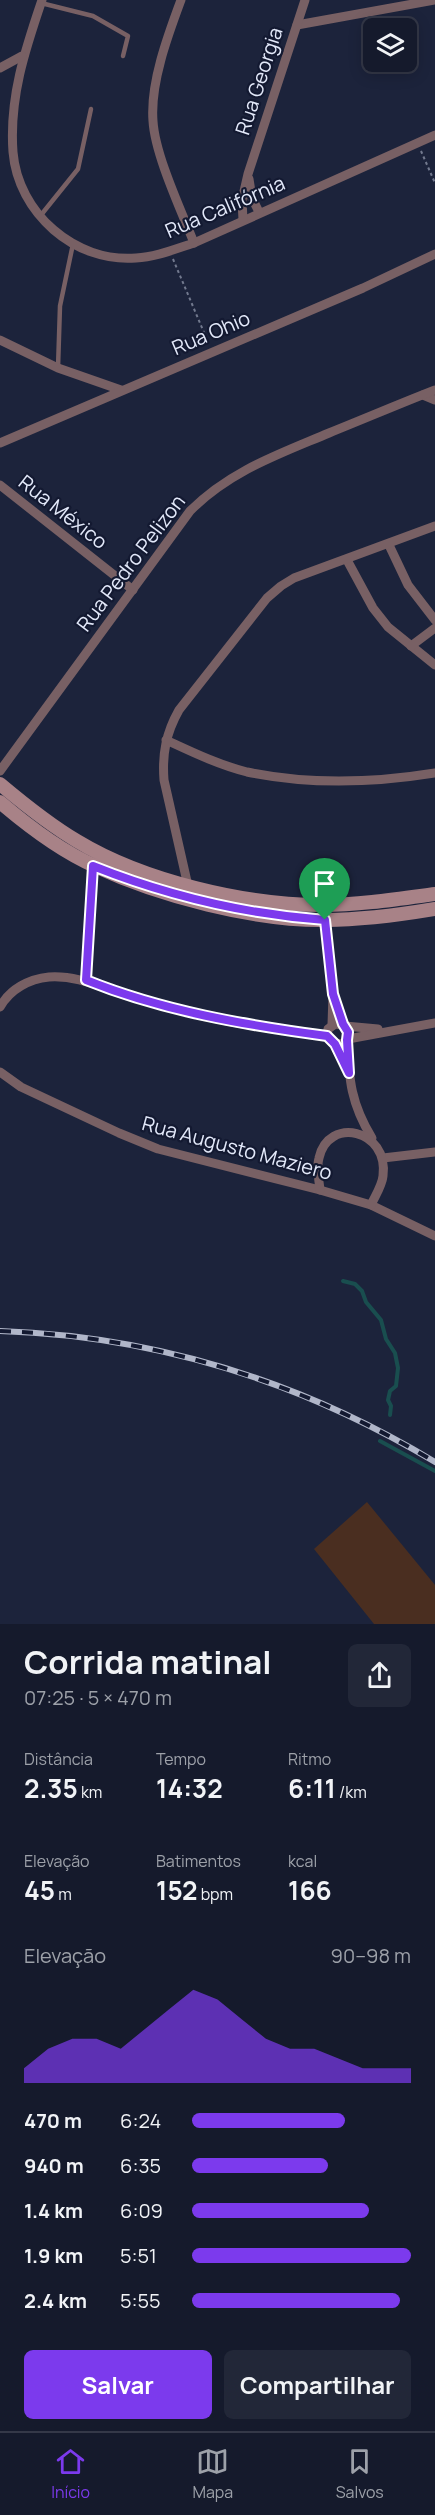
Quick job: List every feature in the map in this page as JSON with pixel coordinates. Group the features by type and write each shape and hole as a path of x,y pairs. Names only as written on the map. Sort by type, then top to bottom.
{"main road":[{"path":"0,784 35,813 95,851 124,864 188,886 281,903 323,905 435,894"},
{"path":"0,802 21,820 93,866 130,881 189,899 241,911 325,920 435,909"}],"street":[{"path":"181,0 164,50 153,121 166,171 194,243"},
{"name":"Rua Georgia","path":"243,220 242,200 248,174 305,0"},
{"path":"297,25 435,0"},
{"name":"Rua Califórnia","path":"41,1 22,56 13,125 13,154 18,178 39,217 73,244 92,251 125,258 154,256 194,243 435,135"},
{"path":"2,64 22,56"},
{"path":"248,174 252,198 259,212"},
{"name":"Rua Ohio","path":"0,443 435,254"},
{"path":"0,340 58,368 121,390"},
{"name":"Rua Pedro Pelizon","path":"0,771 46,705 190,511 207,494 230,477 261,461 435,390"},
{"path":"423,395 435,400"},
{"name":"Rua México","path":"0,485 133,590"},
{"path":"188,886 164,780 163,763 166,740 179,711 267,598 281,586 294,578 389,545 435,526"},
{"path":"389,545 408,585 435,620"},
{"path":"347,560 373,608 388,627 435,665"},
{"path":"411,646 435,628"},
{"path":"166,740 206,758 246,771 292,779 361,781 435,773"},
{"path":"86,980 93,866"},
{"path":"323,905 333,994 330,1029 349,1073"},
{"path":"0,1007 4,999 20,986 35,979 51,977 86,980 128,995 203,1016 281,1030 330,1029 344,1025 389,1029"},
{"path":"333,994 348,1032 349,1073 357,1114 383,1158 383,1177 371,1205"},
{"path":"335,1044 389,1029 435,1023"},
{"name":"Rua Augusto Maziero","path":"0,1072 21,1087 158,1149 371,1205 435,1236"},
{"path":"320,1190 319,1156 331,1138 353,1126 357,1114"},
{"path":"341,1134 353,1132 364,1135 374,1142"},
{"path":"383,1158 435,1152"}],"lane":[{"path":"41,1 93,16 128,36 123,56"},
{"path":"39,217 78,169 91,109"},
{"path":"58,368 60,306 73,244"}],"path":[{"path":"418,142 435,183"},
{"path":"170,251 212,352"}],"building":[{"path":"367,1502 435,1585 435,1624 374,1624 314,1549"}],"waterway":[{"path":"343,1281 355,1284 362,1291 366,1302 381,1320 386,1339 395,1353 398,1368 396,1386 390,1391 388,1400 391,1406 390,1415"},
{"path":"380,1441 435,1471"}],"railway":[{"path":"0,1331 115,1342 226,1368 333,1408 435,1462"}],"route":[{"path":"93,866 130,881 189,899 241,911 325,920 333,994 349,1036 347,1040 349,1073 335,1044 327,1036 239,1024 203,1016 128,995 86,980 93,866"}]}
